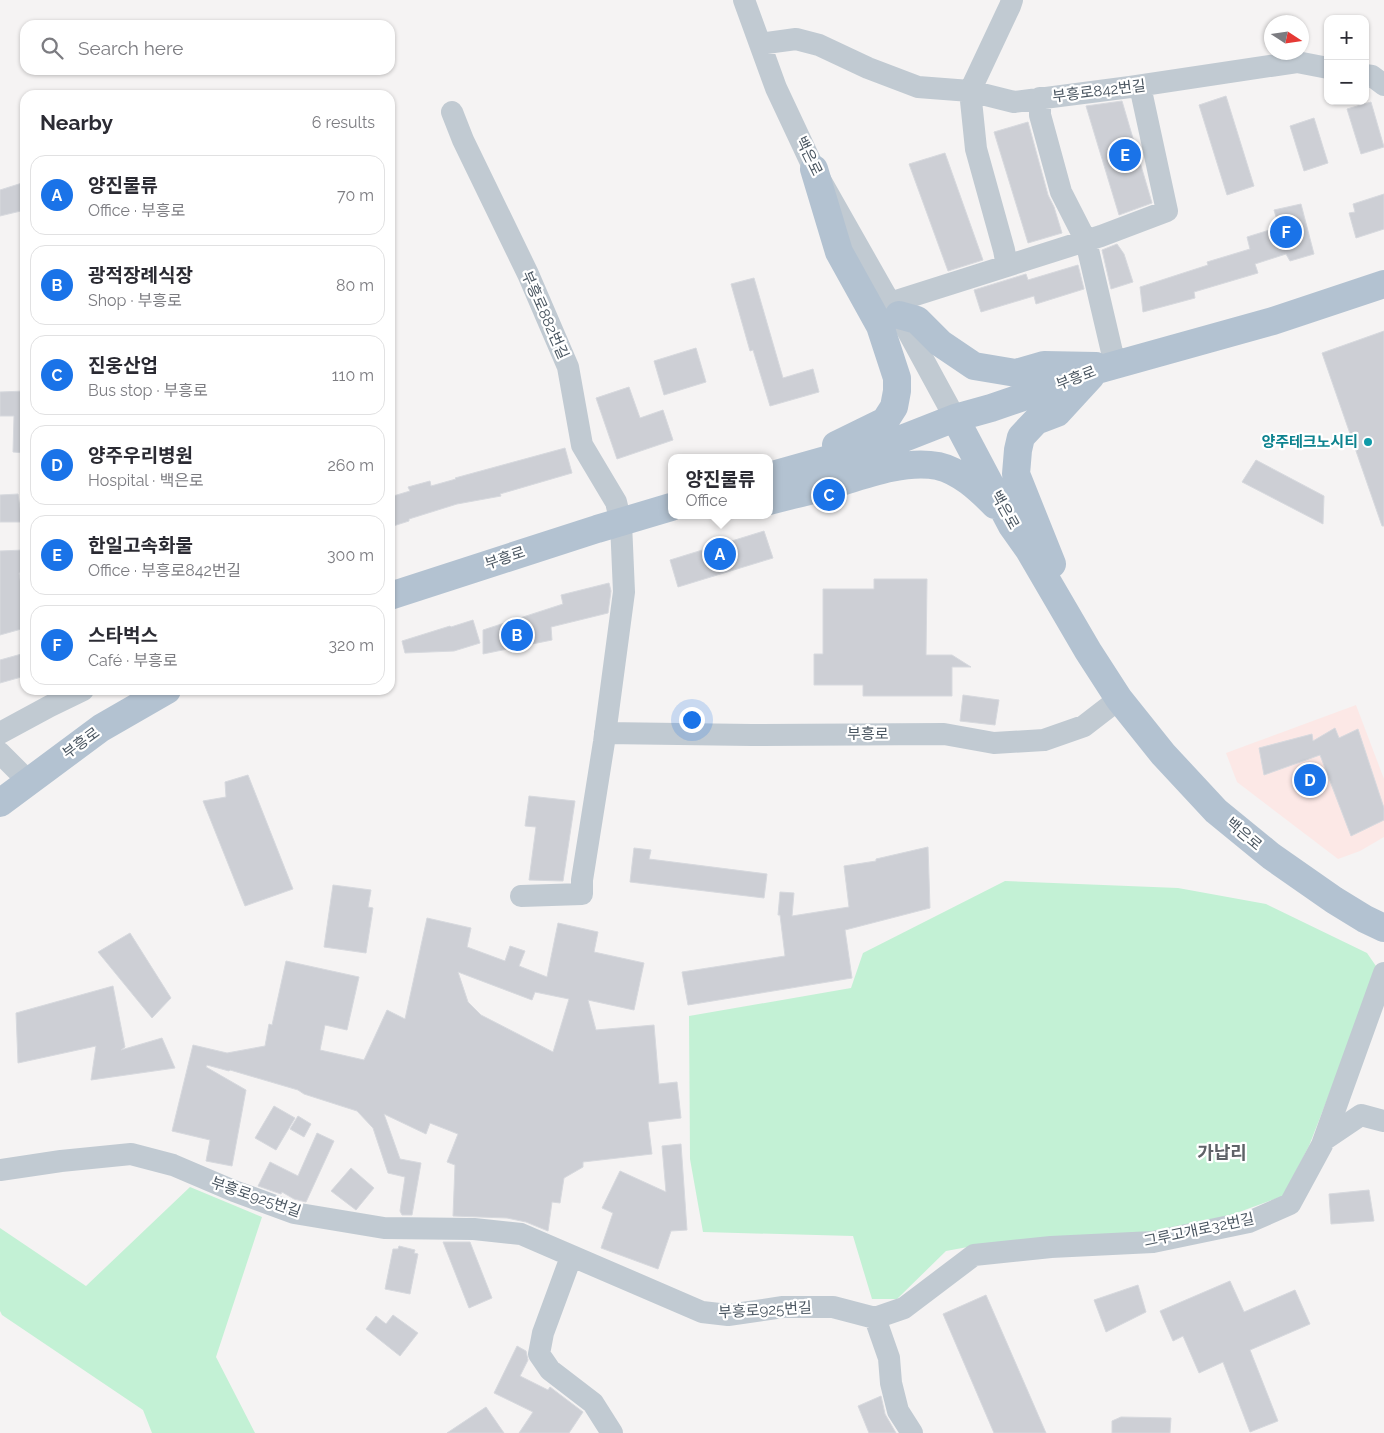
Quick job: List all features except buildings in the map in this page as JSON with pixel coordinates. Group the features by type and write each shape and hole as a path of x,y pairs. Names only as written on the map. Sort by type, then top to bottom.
{"main road":[{"path":"780,472 885,420 894,407 898,392 897,378 880,326 839,252 814,169"},
{"name":"부흥로","path":"780,472 904,438 955,418 1058,385 1109,366 1273,321 1384,284"},
{"path":"895,309 917,320 940,344 974,366 1016,373 1044,365 1109,366"},
{"path":"1088,651 1016,474 1021,437 1036,421 1057,413 1109,366"},
{"name":"백은로","path":"955,418 1012,526 1029,550 1088,651 1119,699 1170,761 1216,810 1271,856 1342,905 1384,928"},
{"path":"859,476 904,438"},
{"path":"773,500 859,476 905,466 938,466 954,472 979,489 1012,526"},
{"name":"부흥로","path":"395,594 597,528 668,509"},
{"name":"부흥로","path":"0,803 101,728 158,695"}],"street":[{"name":"백은로","path":"744,0 776,88 814,169 955,418"},
{"path":"1007,266 976,148 970,91 1012,0"},
{"name":"부흥로842번길","path":"760,44 796,39 819,45 868,68 918,86 970,91 1014,102 1140,86 1297,62 1324,67"},
{"path":"1369,76 1384,85"},
{"path":"895,309 1007,266 1086,241 1167,211 1140,86"},
{"path":"1040,98 1040,115 1061,192 1086,241 1112,352 1109,366"},
{"name":"부흥로882번길","path":"452,112 463,140 528,274 568,367 582,445 616,502 621,523"},
{"path":"521,896 582,894 582,880 605,733 624,592 621,523"},
{"path":"0,733 73,695"},
{"name":"부흥로","path":"605,733 752,735 944,734 994,743 1044,740 1084,726 1119,699"},
{"path":"0,753 28,782"},
{"name":"그루고개로32번길","path":"875,1318 904,1308 974,1255 1051,1247 1153,1242 1249,1222 1290,1204 1324,1140 1384,973"},
{"path":"1324,1140 1361,1116 1384,1121"},
{"name":"부흥로925번길","path":"0,1170 61,1161 131,1154 173,1165 234,1191 294,1213 384,1228 474,1229 522,1234 571,1257 702,1312 728,1315 783,1307 833,1307 875,1318"},
{"path":"571,1257 543,1333 539,1354 550,1370 593,1403 612,1433"},
{"path":"875,1318 889,1358 898,1411 912,1433"}],"shaded area":[{"path":"1356,705 1384,779 1384,837 1360,851 1338,859 1237,782 1226,753"}],"green space":[{"path":"1005,881 1178,888 1266,904 1367,953 1378,969 1309,1146 1283,1196 1201,1226 1145,1237 984,1244 946,1251 897,1299 872,1299 853,1236 703,1232 690,1159 689,1016 851,988 863,953"},
{"path":"190,1187 262,1217 216,1357 255,1433 152,1433 143,1410 2,1315 0,1311 0,1228 86,1286"}],"place":[{"name":"한일고속화물","path":"1125,155"},
{"name":"스타벅스","path":"1286,232"},
{"name":"양주테크노시티","path":"1368,442"},
{"name":"진웅산업","path":"829,495"},
{"name":"양진물류","path":"720,554"},
{"name":"광적장례식장","path":"517,635"},
{"name":"양주우리병원","path":"1310,780"}],"district":[{"name":"가납리","path":"1222,1153"}]}
